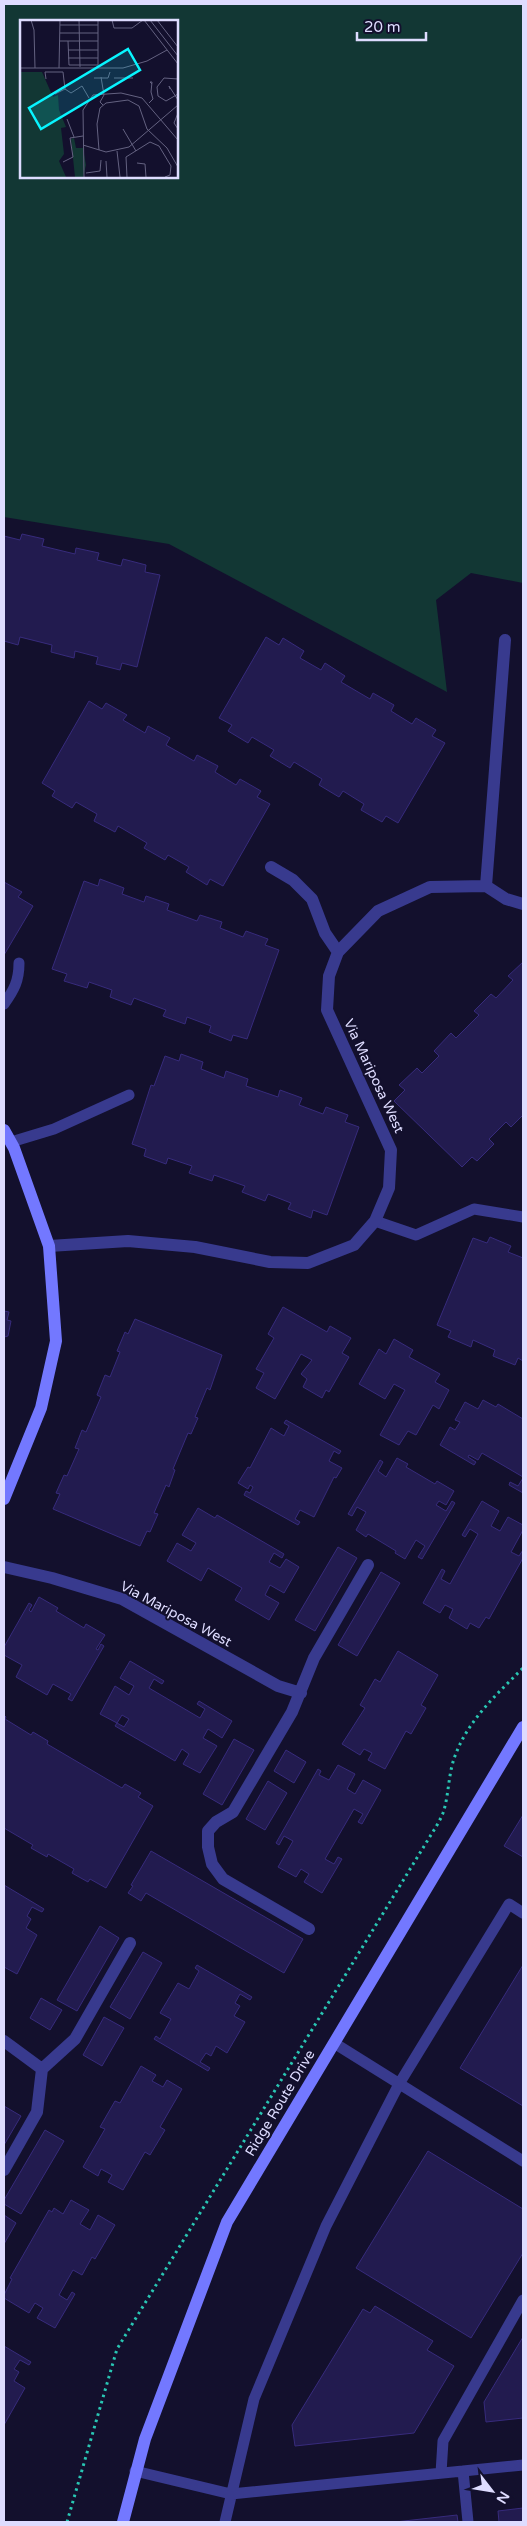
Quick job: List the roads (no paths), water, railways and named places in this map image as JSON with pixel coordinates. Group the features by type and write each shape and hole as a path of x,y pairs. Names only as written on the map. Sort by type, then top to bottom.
{"main road":[{"path":"4,1130 11,1142 49,1246 56,1341 42,1408 4,1499"},
{"name":"Ridge Route Drive","path":"123,2522 145,2439 227,2222 523,1727"}],"street":[{"path":"505,640 486,886 506,899 523,904"},
{"path":"271,867 293,880 312,899 324,934 338,952"},
{"name":"Via Mariposa West","path":"49,1246 128,1241 195,1247 270,1262 308,1264 354,1245 375,1221 389,1188 391,1150 327,1010 329,976 338,952 378,911 430,887 486,886"},
{"path":"309,1929 223,1879 212,1864 208,1847 208,1831 216,1822 233,1812 301,1693 314,1658 368,1565"},
{"name":"Via Mariposa West","path":"4,1566 122,1599 278,1686 301,1693"},
{"path":"4,2170 37,2112 42,2069 75,2039 130,1943"},
{"path":"4,2041 42,2069"}],"lane":[{"path":"4,1004 19,978 19,964"},
{"path":"11,1142 54,1129 130,1095"},
{"path":"375,1221 416,1235 474,1209 523,1217"},
{"path":"224,2522 254,2399 288,2311 326,2226 399,2084 509,1904 523,1913"},
{"path":"334,2043 523,2161"},
{"path":"440,2473 443,2441 523,2300"},
{"path":"135,2471 231,2494 523,2465"},
{"path":"463,2471 468,2522"}]}
